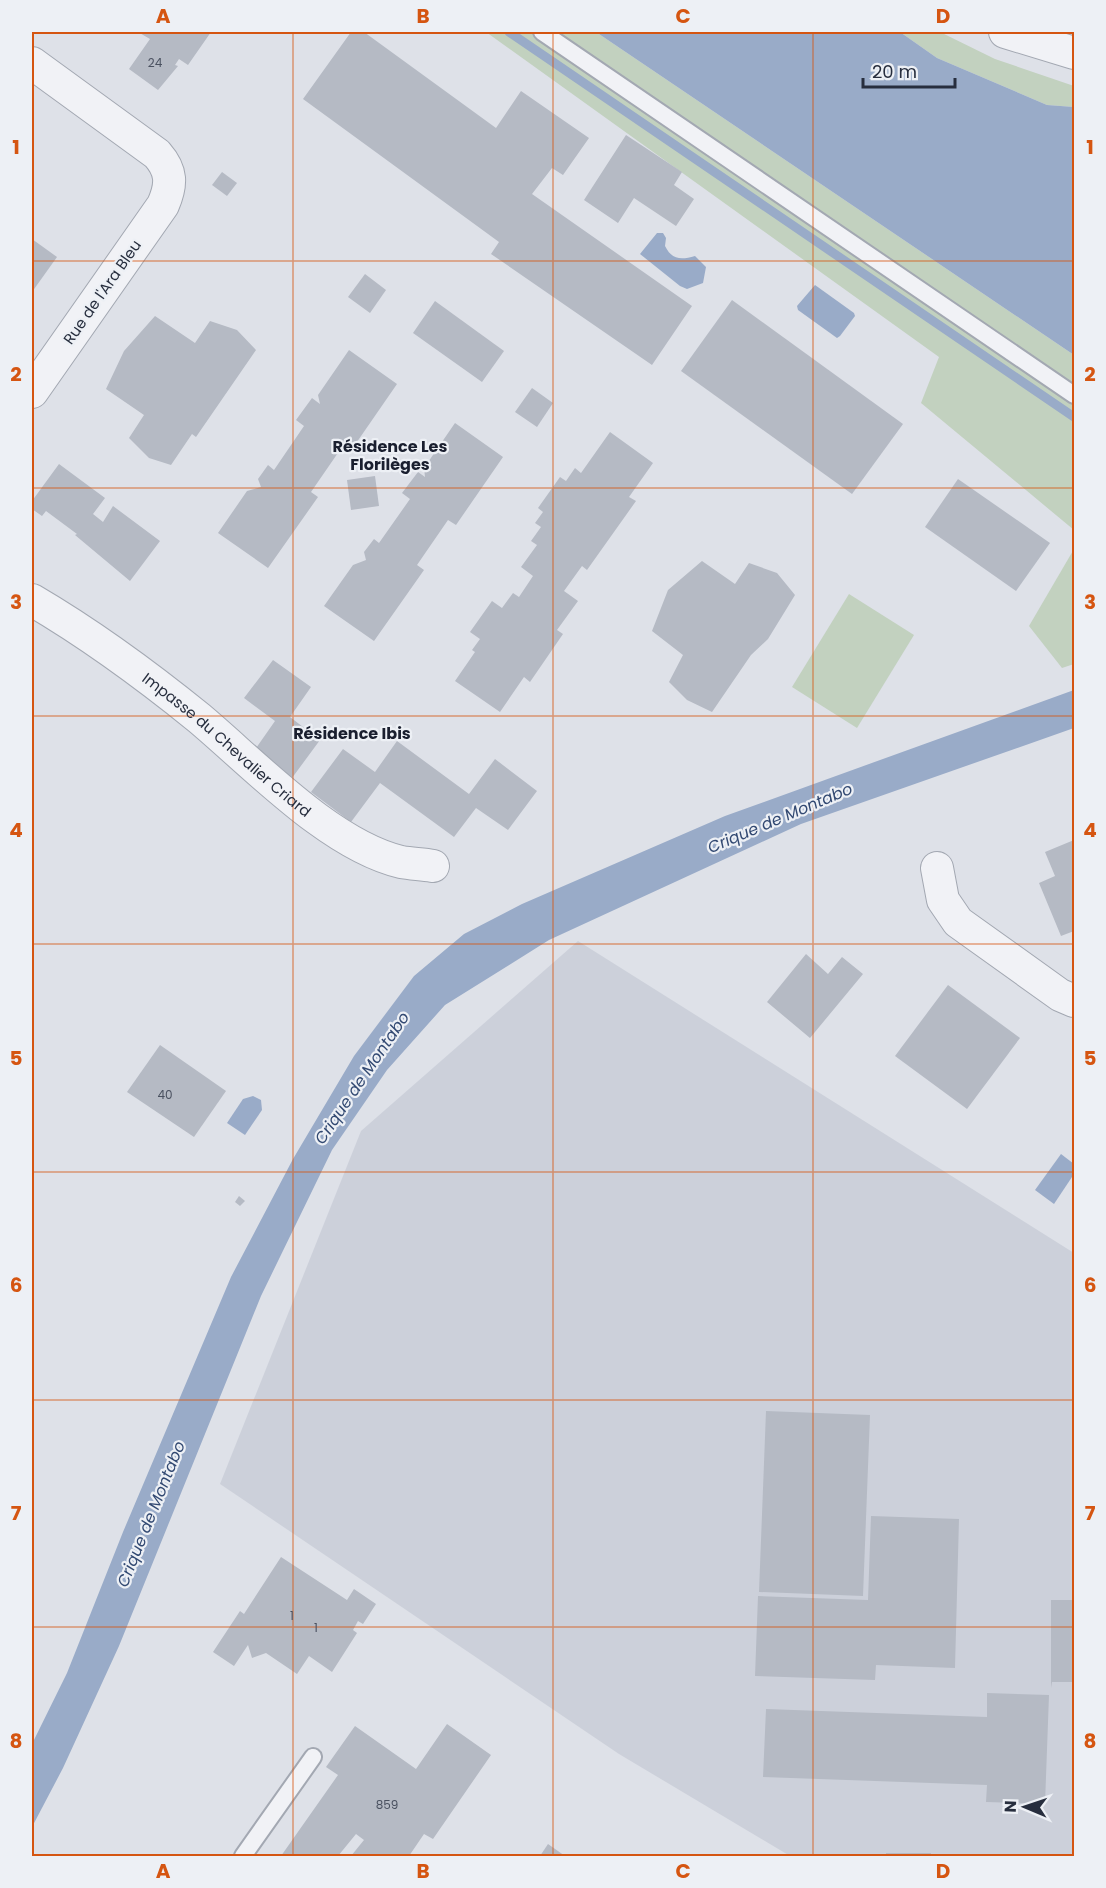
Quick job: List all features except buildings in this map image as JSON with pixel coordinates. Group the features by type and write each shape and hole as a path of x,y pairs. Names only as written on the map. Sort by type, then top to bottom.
{"street":[{"path":"1005,32 1074,53"},
{"name":"Rue de l'Ara Bleu","path":"32,63 157,154 170,173 169,190 163,205 32,392"},
{"name":"Impasse du Chevalier Criard","path":"32,600 66,620 164,690 333,831 371,851 391,858 433,866"},
{"path":"937,868 943,900 958,922 1060,995 1074,1002"}],"lane":[{"path":"542,32 1074,395"},
{"path":"243,1857 313,1757"}],"shaded area":[{"path":"578,941 1074,1253 1074,1856 790,1856 619,1754 220,1484 361,1131"}],"green space":[{"path":"486,32 596,32 1074,355 1074,530 921,403 939,357"},
{"path":"900,32 940,32 995,59 1074,86 1074,107 1047,105 937,58"},
{"path":"1074,549 1074,664 1062,668 1029,626"},
{"path":"849,594 914,635 857,728 792,687"}],"water":[{"path":"596,32 900,32 937,58 1047,105 1074,107 1074,355"},
{"path":"657,233 663,233 666,238 665,246 671,254 681,258 695,256 706,267 703,283 687,289 680,286 640,254"},
{"path":"815,285 854,313 855,316 837,338 798,310 797,306"},
{"name":"Crique de Montabo","path":"1074,690 1074,728 801,824 549,940 445,1005 387,1070 332,1150 261,1296 119,1646 63,1768 32,1827 32,1744 67,1673 123,1532 231,1277 293,1159 354,1056 414,976 464,934 522,904 725,816"},
{"path":"253,1096 261,1100 262,1110 245,1135 227,1123 243,1099"},
{"path":"1061,1154 1074,1164 1074,1174 1054,1204 1035,1190"}],"waterway":[{"path":"509,32 1074,417"}],"district":[{"name":"Résidence Les Florilèges","path":"390,455"},
{"name":"Résidence Ibis","path":"352,733"}]}
